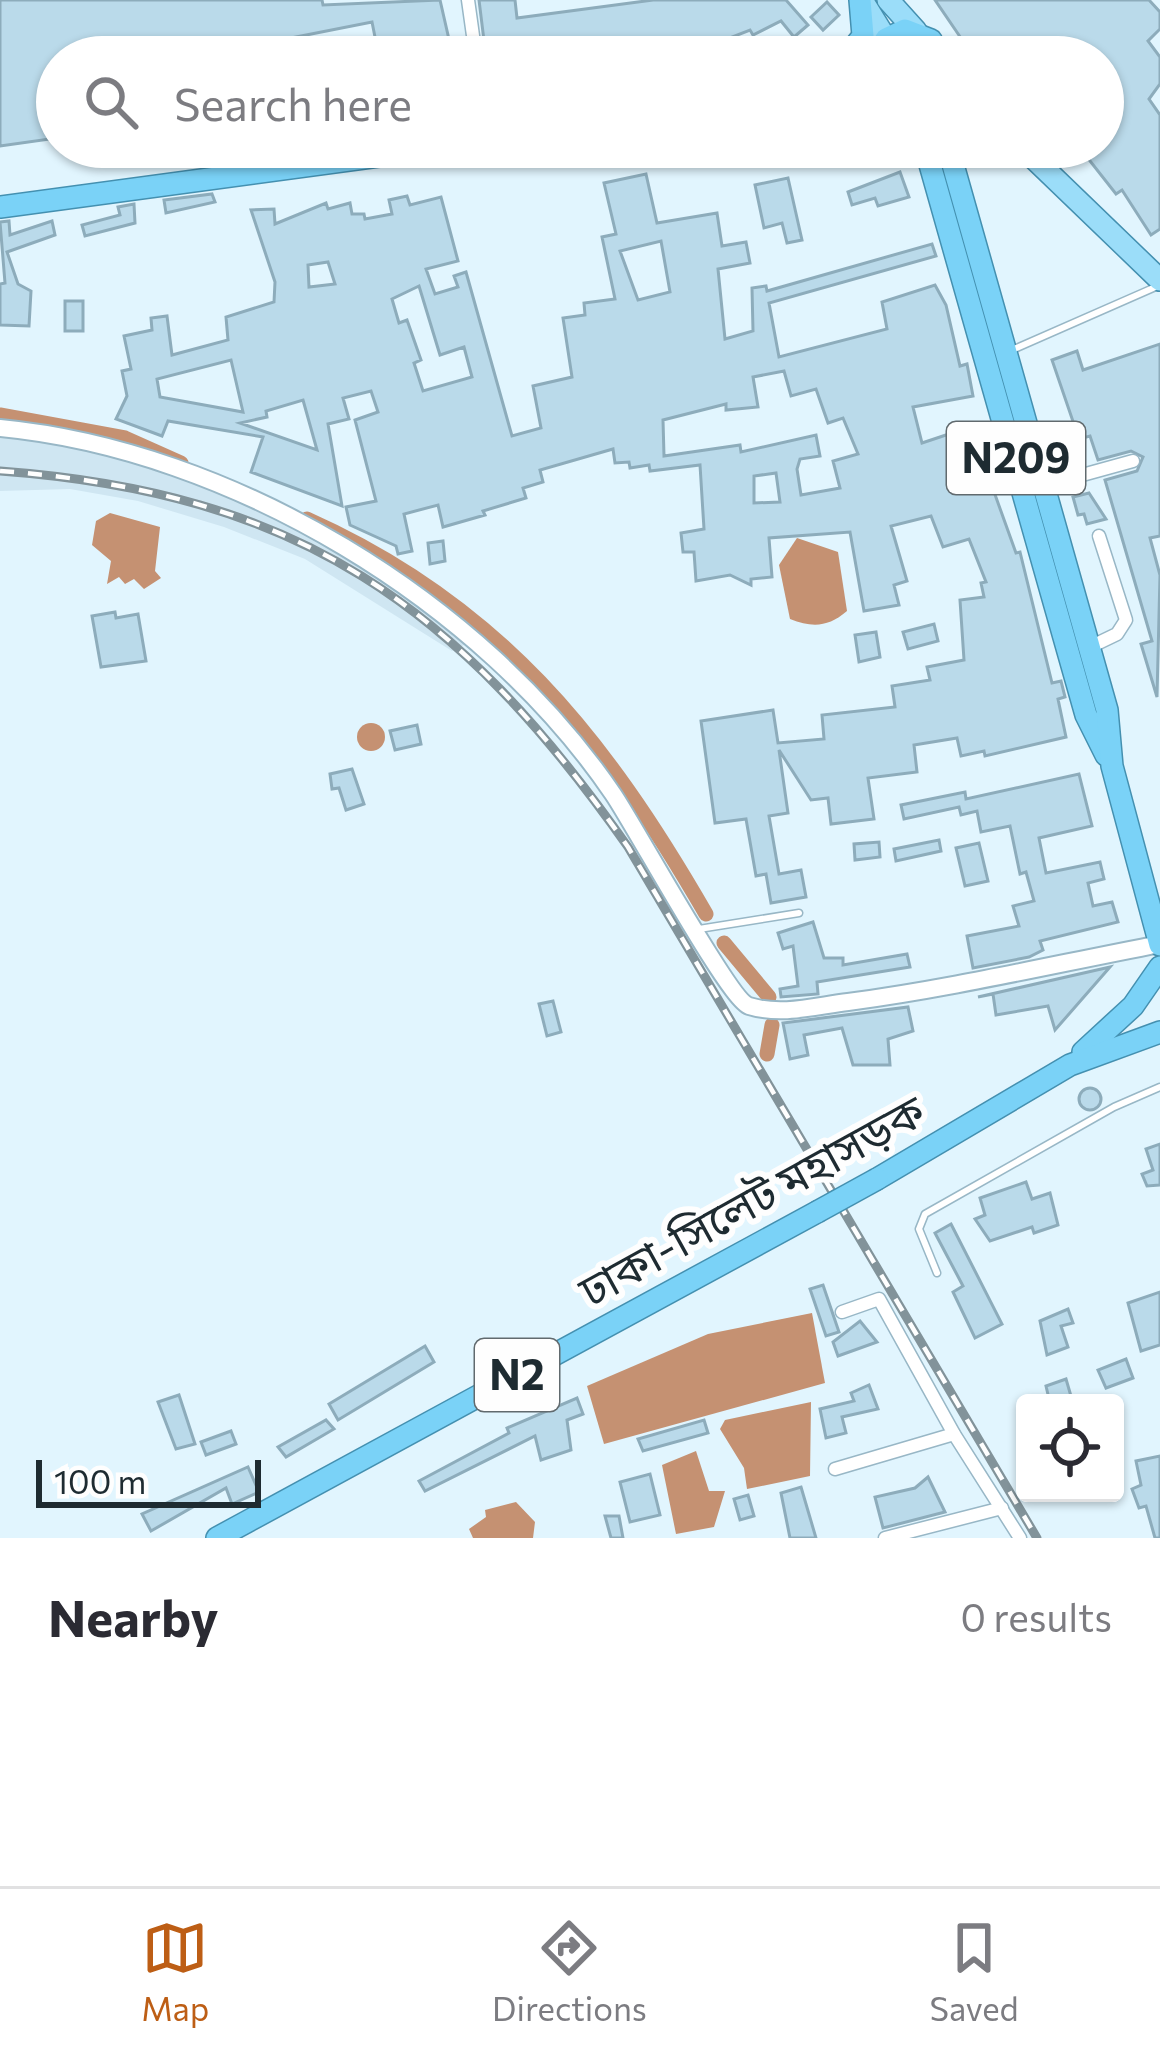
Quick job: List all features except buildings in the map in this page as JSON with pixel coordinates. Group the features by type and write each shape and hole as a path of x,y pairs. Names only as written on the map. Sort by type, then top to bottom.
{"highway":[{"path":"861,0 862,36"},
{"path":"906,36 916,31 924,36"},
{"path":"0,207 271,168"},
{"name":"N209","path":"932,168 1086,715 1112,766"},
{"name":"N209","path":"954,168 1107,710 1112,766 1160,944"},
{"name":"ঢাকা-সিলেট মহাসড়ক","path":"1070,1065 1133,1006 1160,967"},
{"name":"ঢাকা-সিলেট মহাসড়ক","path":"217,1538 817,1212 1070,1065 1160,1031"}],"main road":[{"path":"861,0 871,36"},
{"path":"888,0 916,31"},
{"path":"1043,168 1160,282"}],"street":[{"path":"468,0 473,36"},
{"path":"0,428 74,435 154,459 232,492 315,529 443,616 485,650 610,789 725,986 743,1004 780,1012 955,988 1160,944"},
{"path":"1046,485 1133,461"},
{"path":"1090,647 1118,634 1126,620 1099,536"},
{"path":"842,1312 879,1299 954,1434 1020,1538"},
{"path":"835,1469 954,1434"},
{"path":"885,1538 1002,1508"}],"lane":[{"path":"1009,351 1160,282"},
{"path":"695,930 800,914"},
{"path":"937,1273 919,1229 925,1214 1114,1106 1160,1087"}],"shaded area":[{"path":"0,435 137,459 263,510 316,536 425,610 466,644 452,651 305,559 224,527 138,501 70,489 0,491"},
{"path":"110,513 160,527 155,571 161,578 144,589 134,579 125,584 119,577 107,584 111,561 92,545 96,521"},
{"path":"797,538 838,552 847,611 827,623 790,619 779,565"},
{"path":"371,723 381,727 385,737 381,747 371,751 361,747 357,737 361,727"},
{"path":"812,1313 825,1383 604,1444 587,1386 708,1334"},
{"path":"811,1402 810,1476 747,1489 744,1468 720,1429 725,1420"},
{"path":"696,1451 709,1491 725,1491 714,1527 676,1534 662,1465"},
{"path":"516,1502 535,1522 533,1538 473,1538 469,1529 486,1517 485,1510"}],"waterway":[{"path":"0,415 125,438 181,463"},
{"path":"307,519 375,553 436,592 540,682 627,790 706,914"},
{"path":"724,943 769,997"},
{"path":"767,1054 772,1025"}],"railway":[{"path":"0,471 106,484 200,505 285,536 362,576 433,627 500,689 564,762 628,847 1037,1538"}]}
